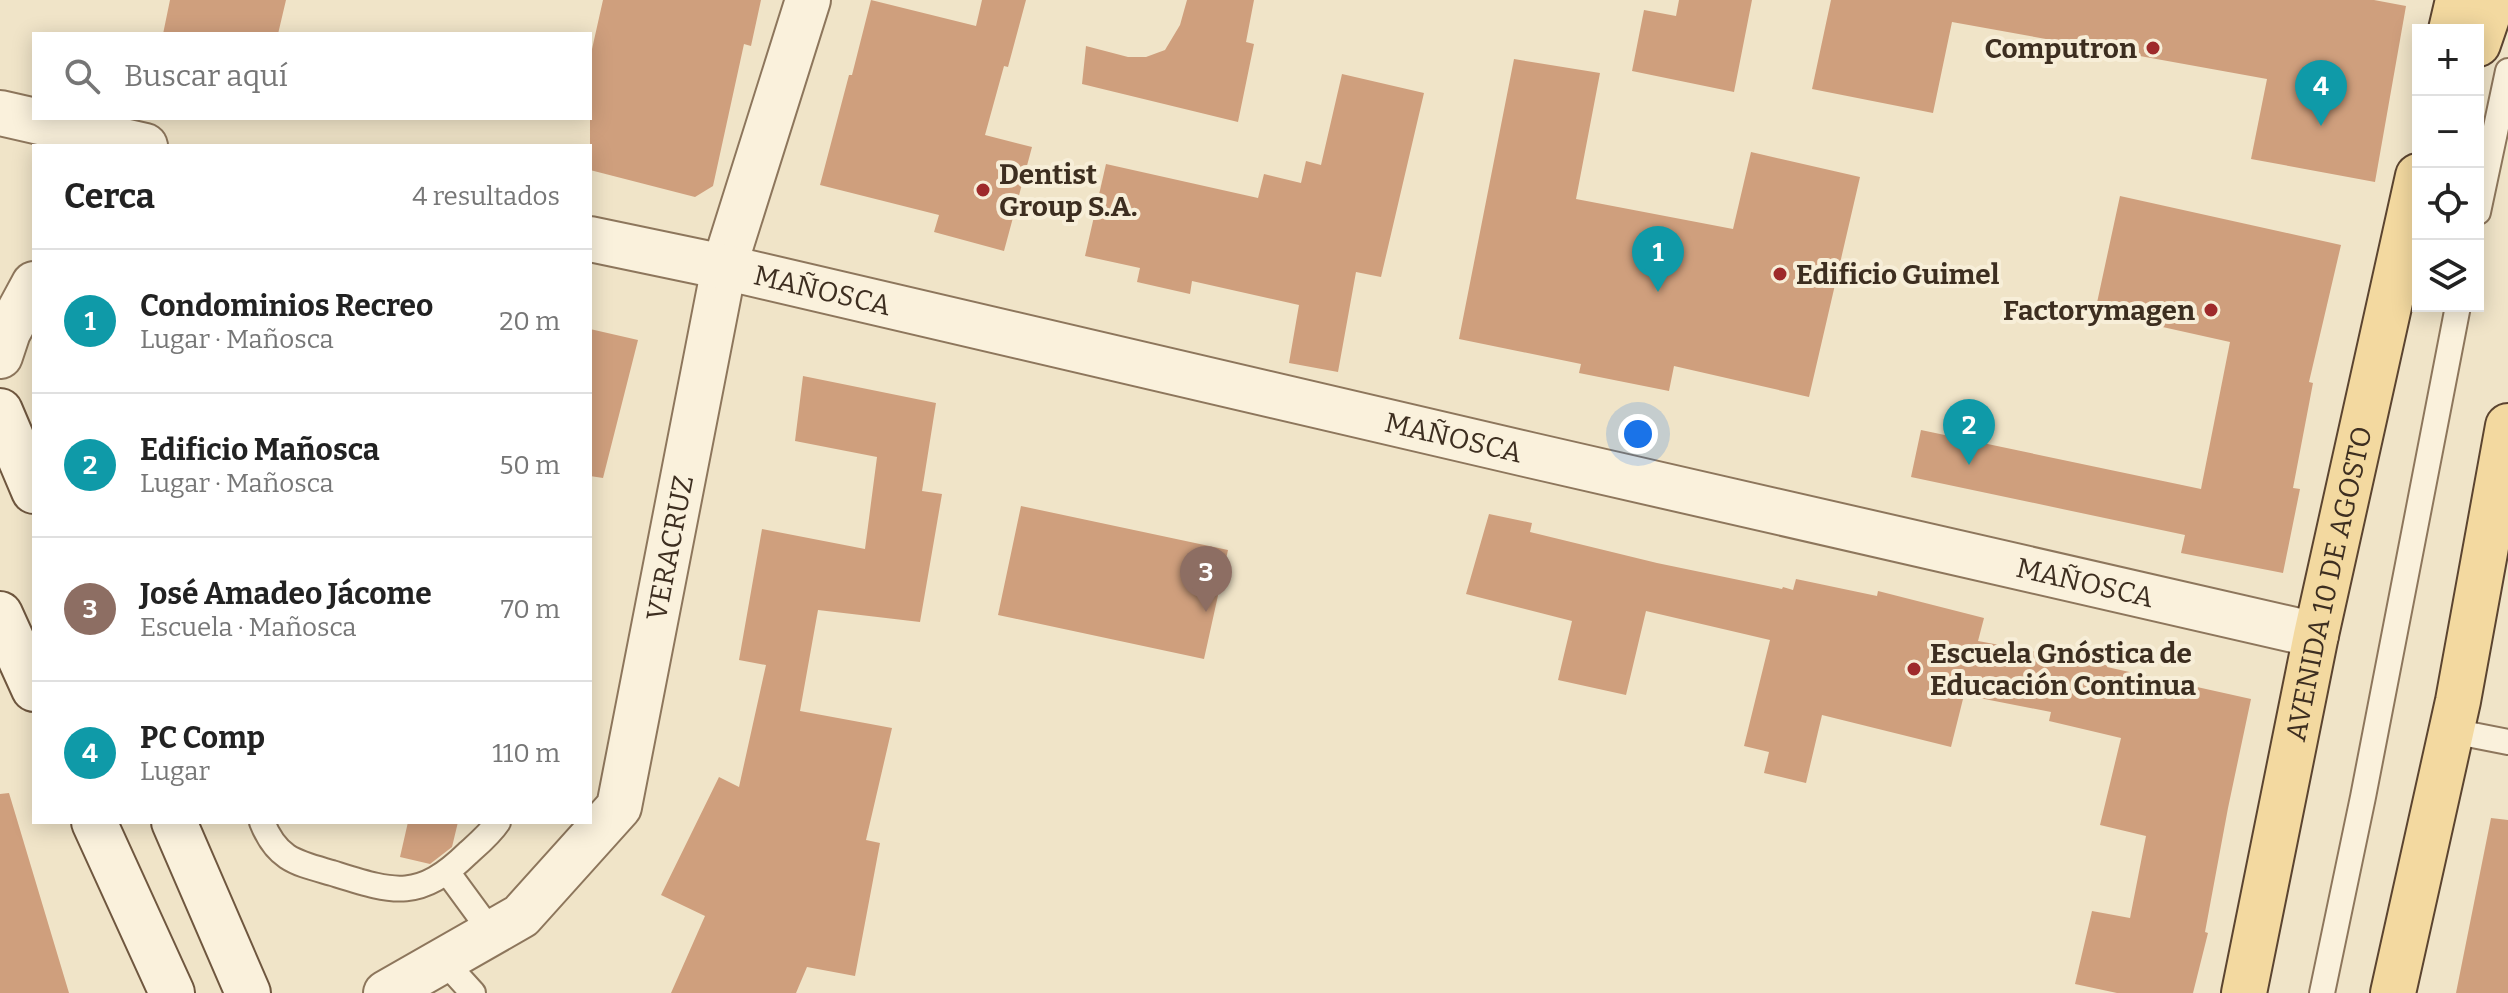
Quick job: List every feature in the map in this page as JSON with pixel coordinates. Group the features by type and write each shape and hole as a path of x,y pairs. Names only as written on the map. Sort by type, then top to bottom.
{"main road":[{"path":"2452,24 2458,0"},
{"path":"2484,26 2493,0"},
{"name":"AVENIDA 10 DE AGOSTO","path":"2244,993 2316,635 2412,202"},
{"path":"2379,347 2414,240"},
{"path":"2393,993 2452,731 2508,426"}],"street":[{"name":"VERACRUZ","path":"386,993 521,916 619,807 724,267 808,0"},
{"path":"0,113 136,144"},
{"name":"MAÑOSCA","path":"592,239 724,267 2316,635"},
{"path":"0,356 8,332 32,288"},
{"path":"0,411 32,486"},
{"path":"0,614 32,685"},
{"path":"95,824 172,993"},
{"path":"184,826 248,993"}],"lane":[{"path":"2484,184 2508,71"},
{"path":"2322,993 2457,312"},
{"path":"2452,731 2508,742"},
{"path":"263,824 274,848 292,861 384,889 403,890 448,873 496,824"},
{"path":"448,873 492,933"},
{"path":"443,960 473,993"}],"building":[{"path":"170,0 286,0 278,32 163,32"},
{"path":"603,0 761,0 751,46 744,44 713,186 695,197 592,171 592,49"},
{"path":"871,0 976,26 982,0 1026,0 985,135 1032,147 1004,251 934,232 939,215 820,185"},
{"path":"1187,0 1254,0 1246,42 1254,44 1238,122 1082,84 1086,46 1128,57 1146,57 1165,50 1180,25"},
{"path":"1679,0 1752,0 1734,92 1632,71 1644,10 1676,16"},
{"path":"1831,0 2374,0 2406,6 2375,182 2251,159 2267,79 1952,22 1933,113 1812,89"},
{"path":"1514,59 1600,73 1576,199 1733,229 1751,152 1860,177 1809,397 1674,366 1669,391 1579,373 1581,364 1459,339"},
{"path":"1342,74 1424,93 1381,277 1356,272 1338,372 1289,363 1299,305 1192,281 1190,294 1137,282 1140,268 1085,256 1106,164 1258,198 1264,174 1301,183 1306,161 1321,165"},
{"path":"2120,196 2341,245 2309,382 2313,383 2293,488 2300,489 2283,573 2181,553 2185,535 1911,477 1921,430 2201,489 2230,342 2095,312"},
{"path":"592,329 638,340 603,478 592,476"},
{"path":"803,376 936,403 922,491 942,494 920,622 818,610 800,711 892,728 866,840 880,843 855,976 807,967 796,993 671,993 705,916 661,895 719,777 739,787 766,665 739,660 762,529 865,549 877,457 795,441"},
{"path":"1021,506 1228,550 1204,659 998,615"},
{"path":"1489,514 1532,523 1530,532 1782,589 1793,590 1796,579 1877,596 1878,591 1984,618 1978,641 2108,665 2251,699 2205,932 2208,933 2193,993 2117,993 2075,984 2092,911 2130,918 2146,836 2100,825 2121,738 2049,721 2051,712 1964,695 1951,747 1822,715 1806,783 1764,773 1769,752 1744,746 1770,640 1646,611 1626,695 1558,680 1572,621 1466,594"},
{"path":"9,793 69,993 0,993 0,794"},
{"path":"2491,818 2508,820 2508,993 2456,993"},
{"path":"408,824 458,824 452,847 430,864 400,857"}],"place":[{"name":"Computron","path":"2153,48"},
{"name":"PC Comp","path":"2321,126"},
{"name":"Dentist Group S.A.","path":"983,190"},
{"name":"Edificio Guimel","path":"1780,274"},
{"name":"Condominios Recreo","path":"1658,292"},
{"name":"Factorymagen","path":"2211,310"},
{"name":"Edificio Mañosca","path":"1969,465"},
{"name":"José Amadeo Jácome","path":"1206,612"},
{"name":"Escuela Gnóstica de Educación Continua","path":"1914,669"}]}
